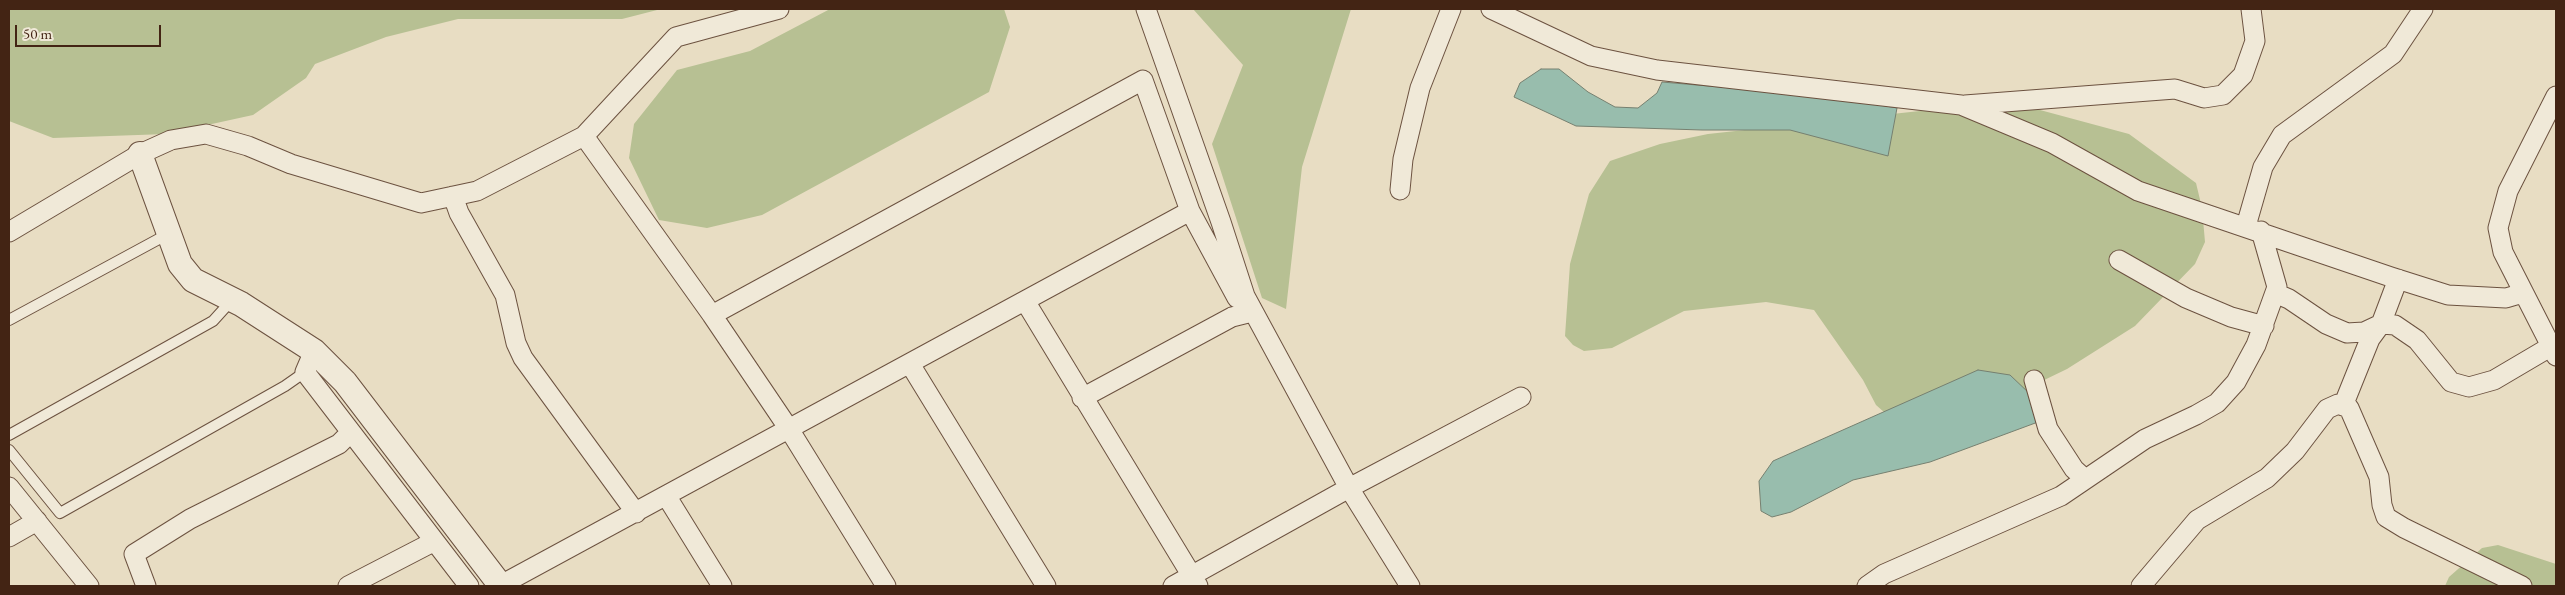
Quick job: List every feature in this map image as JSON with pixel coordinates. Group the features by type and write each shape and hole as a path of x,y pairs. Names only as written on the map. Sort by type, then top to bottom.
{"street":[{"path":"9,232 140,154 171,140 206,134 248,146 291,164 421,203 477,190 584,136 676,37 779,9"},
{"path":"1146,9 1222,222 1248,304 1349,488 1410,586"},
{"path":"1400,190 1403,159 1420,88 1451,9"},
{"path":"1491,9 1591,56 1657,70 1961,105 2175,89 2204,98 2223,95 2243,75 2255,41 2251,9"},
{"path":"1867,586 1884,574 2061,496 2145,439 2196,416 2217,403 2236,382 2264,326 2277,287 2274,271 2253,229 2263,167 2282,136 2393,54 2423,9"},
{"path":"712,315 1143,80 1190,211 1237,298 1248,304"},
{"path":"2275,293 2289,299 2326,324 2347,333 2364,332 2381,324 2395,325 2417,340 2451,382 2469,387 2494,380 2553,351 2504,252 2498,228 2508,191 2556,96"},
{"path":"1961,105 2052,143 2138,191 2448,296 2506,298 2523,293"},
{"path":"584,136 712,315 789,429 886,586"},
{"path":"140,154 180,264 193,280 232,300 310,362 345,382 500,586 667,497 1190,211"},
{"path":"453,196 459,212 505,295 516,343 523,358 636,513"},
{"path":"2119,260 2186,298 2231,317 2264,326"},
{"path":"2343,406 2370,339 2381,324 2398,279"},
{"path":"1025,301 1082,398 1195,581"},
{"path":"1082,398 1232,317 1248,304"},
{"path":"310,362 350,432 432,542 469,586"},
{"path":"910,364 1046,586"},
{"path":"2034,380 2048,429 2074,469 2085,479"},
{"path":"1173,586 1195,581 1349,488 1521,397"},
{"path":"2141,586 2197,520 2267,478 2294,451 2327,409 2338,404 2349,408 2379,477 2382,505 2386,516 2404,528 2522,586"},
{"path":"146,586 134,554 190,519 339,444 350,432"},
{"path":"9,488 89,586"},
{"path":"667,497 722,586"},
{"path":"9,537 37,521"},
{"path":"348,586 432,542"}],"lane":[{"path":"9,320 168,234"},
{"path":"9,435 213,321 232,300"},
{"path":"9,450 60,513 286,386 310,362"}],"shaded area":[{"path":"9,9 661,9 622,19 458,19 386,37 315,64 306,78 253,115 166,134 53,138 9,121"},
{"path":"830,9 1004,9 1010,27 989,92 762,215 707,228 659,220 629,158 634,124 677,70 750,51"},
{"path":"1193,9 1351,9 1302,167 1286,309 1262,298 1212,144 1243,65"},
{"path":"1541,69 1559,69 1588,92 1615,107 1638,108 1657,93 1662,82 1836,97 1897,108 1888,156 1790,130 1702,130 1576,126 1514,97 1520,83"},
{"path":"1929,110 2040,110 2129,134 2196,183 2202,208 2205,242 2195,264 2135,326 2067,369 2007,398 1902,428 1876,405 1863,380 1814,310 1766,302 1684,311 1612,348 1584,351 1573,345 1565,336 1570,264 1589,194 1610,161 1660,144 1708,134"},
{"path":"1978,370 2010,375 2030,394 2038,422 1930,462 1853,480 1791,512 1772,517 1761,511 1759,481 1773,461"},
{"path":"2498,545 2556,564 2556,586 2445,586 2449,577 2482,548"}]}
